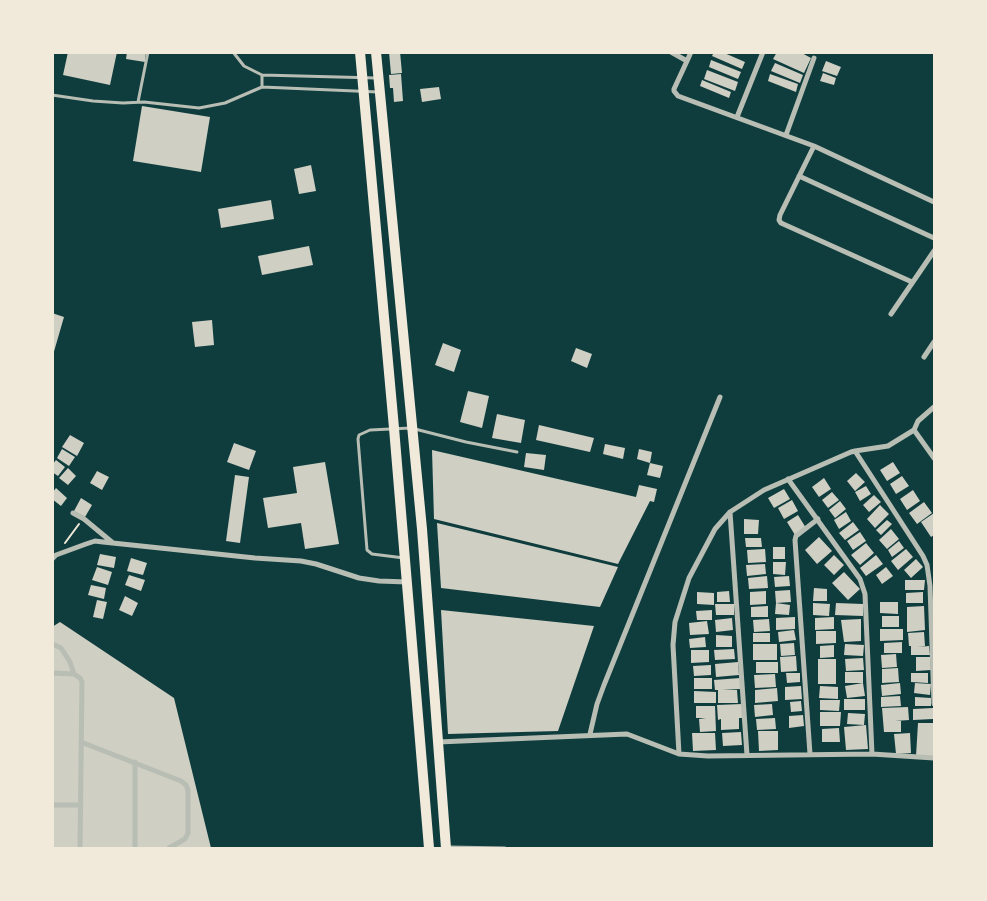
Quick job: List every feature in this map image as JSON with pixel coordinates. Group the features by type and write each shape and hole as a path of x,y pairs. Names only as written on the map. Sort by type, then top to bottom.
{"highway":[{"path":"360,52 429,848"},
{"path":"376,52 423,547 446,848"}],"street":[{"path":"671,52 686,61"},
{"path":"691,52 674,89 676,95 814,146 934,202"},
{"path":"736,117 763,52"},
{"path":"786,135 814,58"},
{"path":"814,146 780,215 779,220 781,223 912,282"},
{"path":"799,176 934,238"},
{"path":"891,314 934,251"},
{"path":"924,357 934,342"},
{"path":"590,734 604,684 720,397"},
{"path":"679,754 673,644 675,622 689,578 715,529 730,512 764,490 855,451 888,446 914,430 918,421 934,407"},
{"path":"914,430 934,458"},
{"path":"855,451 923,556 927,566 930,586 934,704"},
{"path":"788,479 860,579 865,594 872,754"},
{"path":"730,512 747,755"},
{"path":"73,514 84,519 114,543"},
{"path":"810,754 795,540 796,536 818,519"},
{"path":"54,557 95,541 255,558 302,561 379,582 407,582"},
{"path":"52,644 61,648 70,662 74,674"},
{"path":"52,673 74,674 82,682 80,848"},
{"path":"438,742 590,734 627,734 679,754 708,756 872,754 934,758"},
{"path":"81,742 135,762 181,781 186,785 188,790 188,833 185,838 169,848"},
{"path":"135,762 135,848"},
{"path":"52,805 81,805"}],"lane":[{"path":"138,102 148,52"},
{"path":"233,52 244,66 262,75 379,78"},
{"path":"262,75 262,87"},
{"path":"52,95 93,101 138,102 199,108 231,101 262,87 380,92"},
{"path":"405,558 372,554 367,550 359,435 370,430 411,428 466,442 518,452"},
{"path":"446,848 505,848"}],"path":[{"path":"54,557 84,519"}],"building":[{"path":"68,52 117,52 110,85 63,75"},
{"path":"127,52 146,52 145,62 126,59"},
{"path":"389,52 400,52 402,73 391,74"},
{"path":"714,52 722,52 745,62 742,69 712,56"},
{"path":"777,52 800,52 811,58 804,73 773,59"},
{"path":"711,60 741,72 738,79 709,67"},
{"path":"826,61 841,67 837,76 822,71"},
{"path":"775,63 803,75 800,83 771,71"},
{"path":"707,70 738,82 735,91 704,79"},
{"path":"823,73 836,78 834,85 820,81"},
{"path":"401,74 403,101 394,102 393,88 390,88 389,75"},
{"path":"770,74 798,84 796,92 768,81"},
{"path":"702,80 731,92 729,98 700,86"},
{"path":"439,87 441,99 422,102 420,89"},
{"path":"142,106 210,117 201,172 133,161"},
{"path":"311,165 316,191 299,194 294,169"},
{"path":"271,200 274,219 221,228 218,209"},
{"path":"309,246 313,265 262,275 258,256"},
{"path":"52,313 64,317 53,355 52,355"},
{"path":"212,320 214,345 195,347 192,322"},
{"path":"443,343 461,350 454,372 435,365"},
{"path":"576,348 592,354 587,368 571,361"},
{"path":"468,391 489,396 482,428 460,422"},
{"path":"497,414 525,420 521,443 492,438"},
{"path":"539,425 594,438 590,452 536,440"},
{"path":"70,435 84,443 77,456 62,447"},
{"path":"234,443 256,451 249,470 227,462"},
{"path":"605,444 625,448 623,459 603,454"},
{"path":"62,449 75,457 69,466 57,458"},
{"path":"639,449 652,452 650,463 637,459"},
{"path":"432,450 636,497 639,485 657,489 654,502 650,501 618,564 434,519"},
{"path":"526,453 546,455 544,470 524,467"},
{"path":"56,460 65,467 58,476 52,472 52,465"},
{"path":"325,462 339,544 305,549 301,523 268,528 263,498 297,493 293,467"},
{"path":"893,462 900,473 887,481 880,470"},
{"path":"650,463 663,466 660,478 647,475"},
{"path":"68,468 76,476 68,485 59,478"},
{"path":"97,471 109,477 102,490 90,483"},
{"path":"856,473 865,482 855,491 847,481"},
{"path":"235,475 249,477 240,543 226,541"},
{"path":"902,476 909,486 896,494 890,484"},
{"path":"824,478 831,489 819,497 812,487"},
{"path":"866,486 871,494 860,501 855,492"},
{"path":"56,488 67,498 61,506 52,499 52,493"},
{"path":"784,489 790,499 774,508 768,498"},
{"path":"913,490 920,501 907,510 900,499"},
{"path":"832,492 839,500 828,508 822,500"},
{"path":"874,495 881,502 869,512 863,505"},
{"path":"81,498 92,505 85,517 74,511"},
{"path":"792,500 798,511 784,519 778,508"},
{"path":"840,501 846,509 835,518 829,510"},
{"path":"924,502 932,513 917,524 909,513"},
{"path":"880,505 889,514 875,528 867,519"},
{"path":"846,512 851,521 839,529 834,520"},
{"path":"934,513 934,535 931,537 921,522"},
{"path":"798,515 806,528 795,535 787,522"},
{"path":"744,519 759,520 758,534 744,534"},
{"path":"887,520 892,524 881,535 876,530"},
{"path":"853,522 859,530 845,540 839,533"},
{"path":"437,523 618,567 600,607 441,588"},
{"path":"891,529 899,539 887,549 879,540"},
{"path":"860,532 866,541 853,550 847,541"},
{"path":"819,537 832,551 817,564 805,550"},
{"path":"745,538 761,538 762,547 746,547"},
{"path":"899,541 904,548 892,557 888,550"},
{"path":"866,543 874,553 860,565 851,555"},
{"path":"773,547 785,547 785,559 773,559"},
{"path":"765,549 766,562 748,563 747,550"},
{"path":"906,549 913,557 898,570 891,561"},
{"path":"100,554 116,557 114,568 97,565"},
{"path":"834,555 844,565 834,575 824,565"},
{"path":"876,555 883,564 866,576 860,568"},
{"path":"131,558 147,563 143,575 127,571"},
{"path":"916,559 923,567 911,578 904,570"},
{"path":"773,562 786,562 785,575 773,574"},
{"path":"765,564 766,574 747,576 746,565"},
{"path":"97,567 112,572 108,585 92,580"},
{"path":"886,567 893,576 882,584 876,575"},
{"path":"844,572 860,589 848,600 832,583"},
{"path":"129,575 145,580 141,591 125,585"},
{"path":"767,576 768,588 749,589 748,578"},
{"path":"789,576 790,586 775,587 774,577"},
{"path":"905,580 925,580 924,590 905,590"},
{"path":"91,585 106,588 104,599 88,595"},
{"path":"814,588 827,589 827,601 813,601"},
{"path":"790,590 791,602 776,603 775,591"},
{"path":"729,591 730,602 717,602 717,592"},
{"path":"766,591 766,604 750,605 750,592"},
{"path":"697,592 714,593 714,605 697,604"},
{"path":"923,592 923,603 906,603 906,593"},
{"path":"125,596 138,603 132,616 119,610"},
{"path":"97,600 107,602 103,619 93,617"},
{"path":"880,602 898,602 898,614 880,613"},
{"path":"776,603 790,605 789,615 775,614"},
{"path":"813,603 830,604 829,616 813,615"},
{"path":"836,603 863,604 863,616 835,615"},
{"path":"715,604 734,604 734,615 716,615"},
{"path":"768,606 768,617 751,617 751,607"},
{"path":"924,606 925,630 907,632 907,607"},
{"path":"441,610 594,626 558,731 448,734"},
{"path":"712,610 712,620 697,620 696,611"},
{"path":"882,616 899,616 899,627 882,627"},
{"path":"795,617 795,629 776,630 776,618"},
{"path":"834,617 834,629 815,630 815,618"},
{"path":"732,618 733,630 716,632 715,620"},
{"path":"769,619 770,631 754,632 753,620"},
{"path":"861,619 861,641 844,642 841,620"},
{"path":"707,621 709,634 690,635 689,623"},
{"path":"60,622 174,698 211,848 52,848 52,627"},
{"path":"880,629 903,629 903,640 880,641"},
{"path":"794,630 796,640 779,642 778,632"},
{"path":"816,631 836,631 836,643 816,644"},
{"path":"924,632 925,646 917,647 929,646 930,655 911,655 908,633"},
{"path":"753,633 770,633 770,642 753,642"},
{"path":"716,635 732,636 732,647 716,647"},
{"path":"705,637 706,647 690,648 689,639"},
{"path":"902,642 902,653 884,653 884,643"},
{"path":"794,643 795,655 781,656 780,644"},
{"path":"753,644 777,644 777,660 753,660"},
{"path":"845,644 864,645 863,656 844,655"},
{"path":"834,645 834,657 820,658 820,646"},
{"path":"734,649 735,659 715,660 714,650"},
{"path":"691,650 709,650 709,662 691,663"},
{"path":"896,654 897,667 882,668 881,655"},
{"path":"796,656 797,671 781,672 780,657"},
{"path":"916,657 930,657 931,670 916,671"},
{"path":"863,658 864,670 846,671 845,659"},
{"path":"818,659 836,659 836,684 818,684"},
{"path":"738,662 739,675 716,677 715,664"},
{"path":"756,662 778,662 778,673 756,673"},
{"path":"711,665 711,675 694,676 693,666"},
{"path":"898,668 899,682 882,683 882,669"},
{"path":"845,672 863,672 863,683 845,683"},
{"path":"786,673 800,673 800,682 787,683"},
{"path":"911,673 928,673 928,683 911,682"},
{"path":"775,674 776,687 755,688 754,675"},
{"path":"694,678 712,678 712,689 694,689"},
{"path":"740,678 740,689 722,690 737,690 738,703 718,703 718,690 715,690 714,680"},
{"path":"863,683 865,696 847,698 845,686"},
{"path":"900,683 901,694 882,696 881,685"},
{"path":"915,683 931,684 930,695 914,693"},
{"path":"801,686 802,699 785,700 785,687"},
{"path":"820,686 838,687 838,699 819,698"},
{"path":"777,688 778,701 755,703 755,690"},
{"path":"694,691 716,692 716,703 694,703"},
{"path":"900,696 901,706 881,707 881,697"},
{"path":"915,697 931,698 931,706 915,706"},
{"path":"844,699 865,699 865,710 844,710"},
{"path":"820,700 840,700 839,711 820,710"},
{"path":"801,701 802,711 791,712 790,702"},
{"path":"742,704 743,718 739,718 739,729 721,730 721,719 718,720 717,705"},
{"path":"772,704 773,715 755,717 754,705"},
{"path":"696,706 715,706 716,731 700,732 699,719 706,718 696,718"},
{"path":"908,707 909,720 895,721 901,721 901,732 884,732 882,708"},
{"path":"933,708 933,719 913,720 913,709"},
{"path":"820,712 841,712 840,726 820,726"},
{"path":"848,713 865,714 864,725 847,724"},
{"path":"803,715 804,726 789,728 789,716"},
{"path":"775,718 776,729 757,730 756,719"},
{"path":"918,723 933,723 934,756 916,756"},
{"path":"866,725 868,749 846,750 844,727"},
{"path":"839,728 840,742 822,742 822,729"},
{"path":"758,731 778,731 778,750 759,751"},
{"path":"741,732 742,745 723,746 722,733"},
{"path":"692,733 715,733 716,750 693,751"},
{"path":"910,733 911,753 896,754 894,734"}]}
